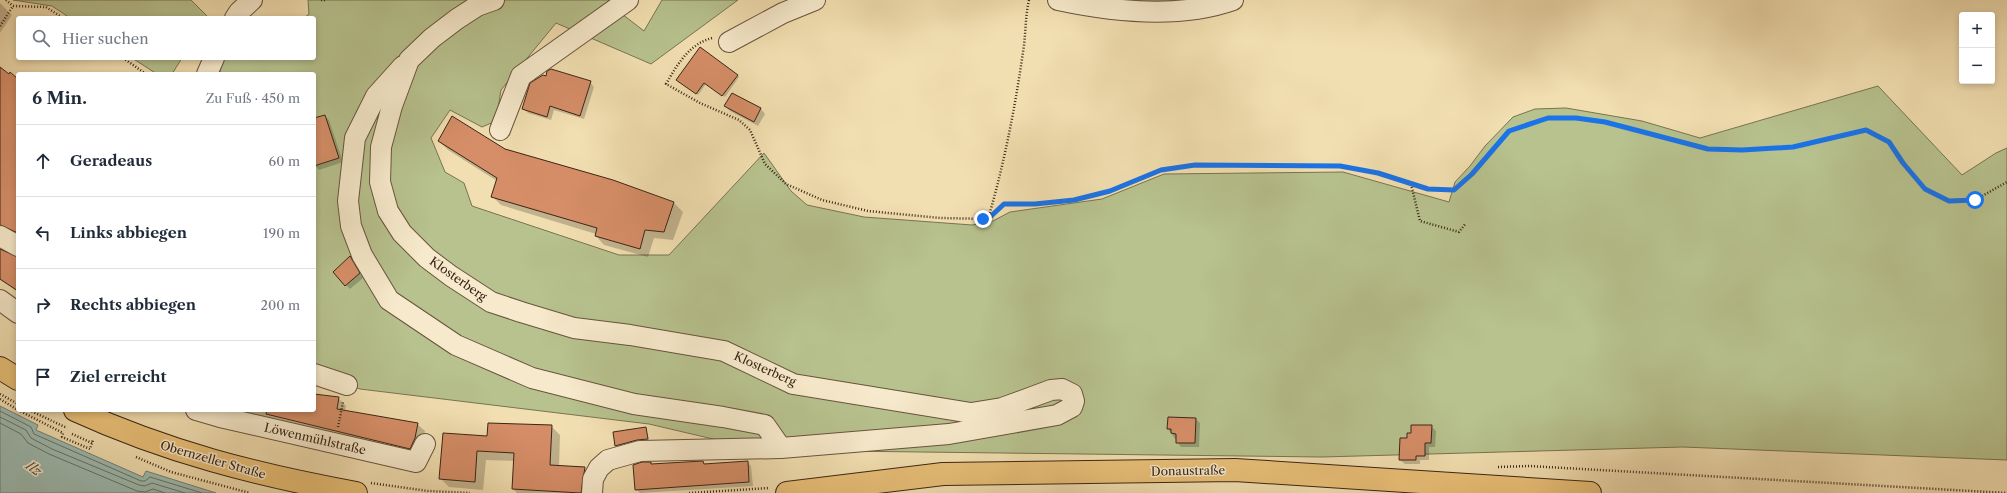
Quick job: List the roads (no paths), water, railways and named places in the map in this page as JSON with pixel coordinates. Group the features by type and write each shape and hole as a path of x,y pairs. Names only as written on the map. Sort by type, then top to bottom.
{"main road":[{"path":"0,368 16,377"},
{"name":"Obernzeller Straße","path":"80,412 120,430 222,464 285,480 356,493"},
{"name":"Donaustraße","path":"787,493 943,474 1235,470 1590,493"}],"street":[{"name":"Klosterberg","path":"494,0 477,6 457,19 432,38 409,60 376,96 364,117 355,138 348,201 351,226 362,255 389,300 456,345 532,378 634,404 723,416 764,425 781,448"},
{"path":"500,130 521,76 628,0"},
{"path":"729,42 783,13 816,0"},
{"path":"1058,0 1111,8 1164,12 1197,9 1233,0"},
{"path":"208,72 213,60"},
{"name":"Klosterberg","path":"409,60 392,106 381,147 380,182 388,211 402,233 427,258 491,302 574,328 630,335 724,350 793,384 910,404 954,411 979,412 1002,408 1051,390 1062,389 1072,394 1074,401 1072,407 1057,415 1027,419 978,430 781,448 640,451 608,460 599,468 593,478 592,493"},
{"path":"0,236 16,245"},
{"path":"0,300 16,312"},
{"path":"316,375 346,385"},
{"name":"Löwenmühlstraße","path":"203,412 416,462 425,444"}],"water":[{"name":"Ilz","path":"0,406 38,425 36,430 143,477 146,471 216,493 0,493"}]}
